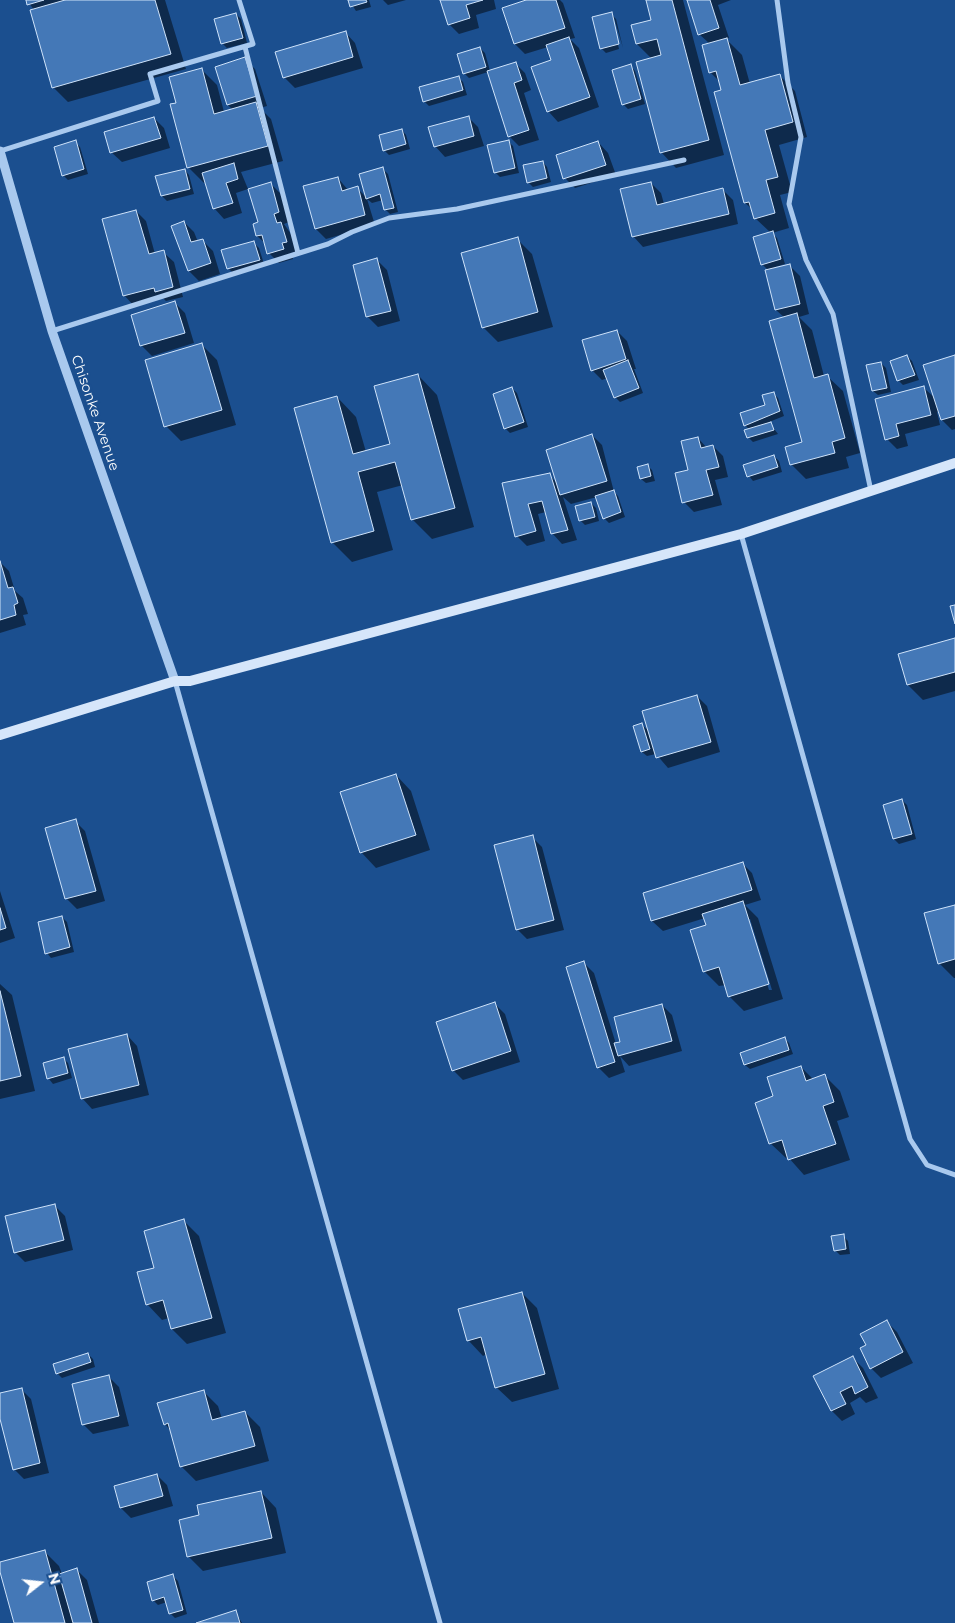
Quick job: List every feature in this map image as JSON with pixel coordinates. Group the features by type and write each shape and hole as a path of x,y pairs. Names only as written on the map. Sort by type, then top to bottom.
{"main road":[{"path":"0,735 175,681 190,681 741,534 955,463"}],"street":[{"path":"0,151 158,101 150,74 253,44 239,0"},
{"path":"777,0 788,83 800,137 789,204 806,260 833,314 871,491"},
{"path":"244,47 298,253"},
{"name":"Chisonke Avenue","path":"0,151 52,331 175,681"},
{"path":"52,331 328,244 352,232 389,218 457,209 684,160"},
{"path":"741,534 910,1139 928,1165 955,1175"},
{"path":"175,681 440,1623"}],"building":[{"path":"26,0 44,0 27,5"},
{"path":"65,0 155,0 171,54 52,88 30,10"},
{"path":"348,0 366,0 367,2 350,7"},
{"path":"440,0 483,0 466,5 470,18 448,25"},
{"path":"526,0 556,0 565,28 514,44 502,8"},
{"path":"646,0 672,0 709,140 660,153 636,62 661,55 657,39 636,44 631,25 651,20"},
{"path":"687,0 710,0 719,28 698,35"},
{"path":"612,12 619,44 600,49 592,17"},
{"path":"236,13 243,38 221,44 214,19"},
{"path":"346,31 353,57 283,78 275,52"},
{"path":"569,37 590,97 547,112 531,67 551,60 546,45"},
{"path":"727,38 740,85 780,74 793,122 765,130 778,177 766,180 775,213 754,219 749,202 744,203 714,92 721,90 716,71 709,73 702,45"},
{"path":"480,47 486,67 463,74 457,54"},
{"path":"245,57 257,96 227,105 215,67"},
{"path":"516,62 522,80 514,83 529,130 508,137 487,71"},
{"path":"631,64 641,99 622,105 612,70"},
{"path":"202,68 214,114 256,102 268,146 187,168 170,104 176,103 169,77"},
{"path":"459,76 463,90 423,102 419,87"},
{"path":"469,116 474,136 434,147 428,127"},
{"path":"154,117 161,138 110,153 104,132"},
{"path":"402,129 406,144 383,151 379,135"},
{"path":"76,140 84,169 62,176 54,147"},
{"path":"509,140 515,168 494,173 487,145"},
{"path":"598,141 606,165 563,179 556,155"},
{"path":"543,161 547,178 527,183 523,165"},
{"path":"234,163 238,179 226,183 233,203 213,209 202,173"},
{"path":"383,167 394,208 384,210 380,194 366,199 359,174"},
{"path":"185,169 190,189 161,196 155,176"},
{"path":"338,177 342,191 358,186 365,215 315,229 303,186"},
{"path":"271,182 279,212 274,214 277,223 281,222 287,242 282,243 284,249 267,254 262,235 256,236 253,224 258,222 248,189"},
{"path":"651,182 657,205 723,188 729,214 632,237 620,189"},
{"path":"136,210 149,254 164,250 173,287 155,292 154,288 123,296 102,219"},
{"path":"184,221 191,242 203,239 211,263 188,271 171,226"},
{"path":"773,231 781,259 761,265 753,237"},
{"path":"518,237 538,312 482,328 461,253"},
{"path":"254,241 260,260 227,269 221,250"},
{"path":"377,258 391,311 366,317 353,265"},
{"path":"790,264 800,304 775,310 765,270"},
{"path":"175,301 185,333 140,346 131,315"},
{"path":"797,313 814,378 828,374 845,438 832,442 835,453 790,465 785,447 802,442 769,321"},
{"path":"617,330 626,359 591,371 582,340"},
{"path":"202,343 222,410 164,427 145,360"},
{"path":"907,355 915,375 897,381 890,361"},
{"path":"955,355 955,416 941,420 923,365"},
{"path":"628,360 639,388 614,398 603,370"},
{"path":"881,362 887,388 872,391 866,365"},
{"path":"418,374 455,508 411,520 395,462 358,472 374,531 331,543 294,408 337,396 353,454 390,444 374,386"},
{"path":"924,386 931,415 896,424 899,436 885,440 875,399"},
{"path":"512,387 524,422 504,429 493,394"},
{"path":"774,392 780,411 744,426 740,413 765,405 762,395"},
{"path":"771,422 774,430 747,438 744,430"},
{"path":"592,434 607,481 560,495 546,450"},
{"path":"698,437 701,448 713,445 719,467 706,470 713,495 682,503 675,473 688,470 681,441"},
{"path":"774,455 778,467 747,477 743,465"},
{"path":"648,464 651,476 640,479 637,467"},
{"path":"550,473 568,530 551,534 542,501 528,504 536,531 515,537 502,483"},
{"path":"614,490 621,512 603,519 595,496"},
{"path":"591,502 595,517 579,521 575,506"},
{"path":"0,561 8,588 13,587 18,603 14,605 16,615 0,620"},
{"path":"955,605 955,624 950,606"},
{"path":"955,638 955,672 907,685 898,654"},
{"path":"697,695 711,742 656,758 642,711"},
{"path":"642,723 650,749 641,752 633,726"},
{"path":"396,774 416,835 360,853 340,792"},
{"path":"902,799 912,834 893,839 883,805"},
{"path":"76,819 96,891 65,899 45,828"},
{"path":"533,835 554,920 516,930 494,845"},
{"path":"743,862 752,890 651,921 643,893"},
{"path":"743,901 769,984 728,997 719,967 703,972 690,930 706,925 702,914"},
{"path":"955,905 955,959 938,964 924,913"},
{"path":"0,908 6,928 0,930"},
{"path":"62,916 70,947 45,954 38,922"},
{"path":"584,961 615,1062 597,1068 566,967"},
{"path":"0,991 21,1076 0,1081"},
{"path":"495,1002 511,1051 452,1071 436,1022"},
{"path":"662,1004 672,1041 618,1056 614,1043 620,1042 614,1017"},
{"path":"127,1034 139,1085 81,1099 68,1049"},
{"path":"785,1037 789,1050 744,1065 740,1053"},
{"path":"64,1057 68,1073 47,1079 43,1063"},
{"path":"801,1066 806,1081 825,1074 834,1102 823,1106 836,1144 788,1160 782,1140 769,1144 755,1103 773,1096 767,1077"},
{"path":"55,1204 64,1240 14,1253 5,1216"},
{"path":"184,1219 212,1318 171,1329 163,1300 146,1305 137,1272 154,1268 144,1231"},
{"path":"844,1234 846,1249 834,1251 831,1236"},
{"path":"522,1292 545,1374 495,1388 481,1337 467,1341 458,1309"},
{"path":"887,1320 903,1352 870,1369 860,1348 866,1345 860,1334"},
{"path":"88,1353 91,1362 56,1374 53,1364"},
{"path":"853,1356 868,1387 855,1394 852,1386 840,1392 846,1404 831,1411 813,1376"},
{"path":"109,1375 119,1416 82,1425 72,1384"},
{"path":"22,1388 40,1463 13,1470 0,1419 0,1393"},
{"path":"204,1390 212,1420 245,1411 255,1446 180,1467 168,1423 164,1425 157,1403"},
{"path":"157,1474 163,1496 120,1508 114,1486"},
{"path":"261,1491 272,1538 187,1557 179,1520 199,1515 197,1505"},
{"path":"45,1550 65,1623 14,1623 0,1572 0,1562"},
{"path":"77,1568 92,1623 73,1623 59,1574"},
{"path":"173,1574 183,1610 169,1614 164,1597 152,1601 147,1582"},
{"path":"236,1610 240,1623 196,1623"}]}
